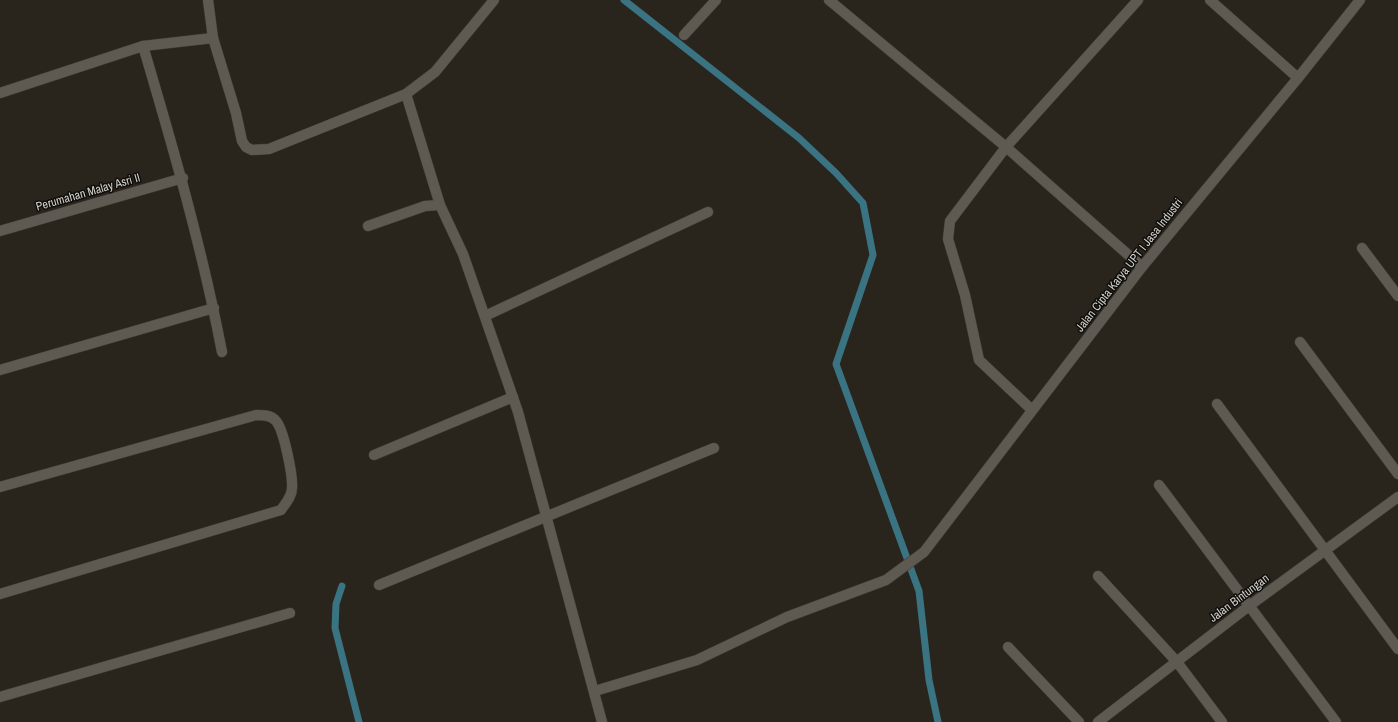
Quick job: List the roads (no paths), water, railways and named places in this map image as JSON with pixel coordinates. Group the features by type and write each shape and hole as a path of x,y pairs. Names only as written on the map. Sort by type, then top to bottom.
{"street":[{"path":"208,0 213,38 236,113 242,141 246,147 252,150 269,149 406,94 435,72 494,0"},
{"path":"684,35 716,0"},
{"path":"829,0 1006,148 1142,267"},
{"path":"1032,410 979,360 965,295 948,239 950,221 1006,148 1138,0"},
{"path":"1210,0 1298,78"},
{"name":"Jalan Cipta Karya UPT I Jasa Industri","path":"595,691 697,660 787,617 886,580 924,552 1142,267 1298,78 1360,0"},
{"path":"0,93 143,46 213,38"},
{"path":"143,46 182,178 214,308 222,352"},
{"path":"406,94 440,205 463,254 513,397 548,515 602,722"},
{"name":"Perumahan Malay Asri II","path":"0,231 182,178"},
{"path":"368,226 425,206 440,205"},
{"path":"485,316 708,212"},
{"path":"1362,248 1398,296"},
{"path":"0,370 214,308"},
{"path":"1300,342 1398,474"},
{"path":"374,455 513,397"},
{"path":"1217,404 1398,648"},
{"path":"0,487 256,415 266,415 276,421 284,437 292,489 288,501 280,510 0,594"},
{"path":"379,585 714,448"},
{"path":"1159,485 1336,722"},
{"name":"Jalan Bintungan","path":"1098,722 1249,606 1398,497"},
{"path":"1098,576 1177,662 1222,722"},
{"path":"0,698 290,613"},
{"path":"1008,647 1079,722"}],"waterway":[{"path":"624,0 799,138 836,173 863,203 873,255 836,364 919,591 929,680 938,722"},
{"path":"342,586 336,604 335,628 359,722"}]}
